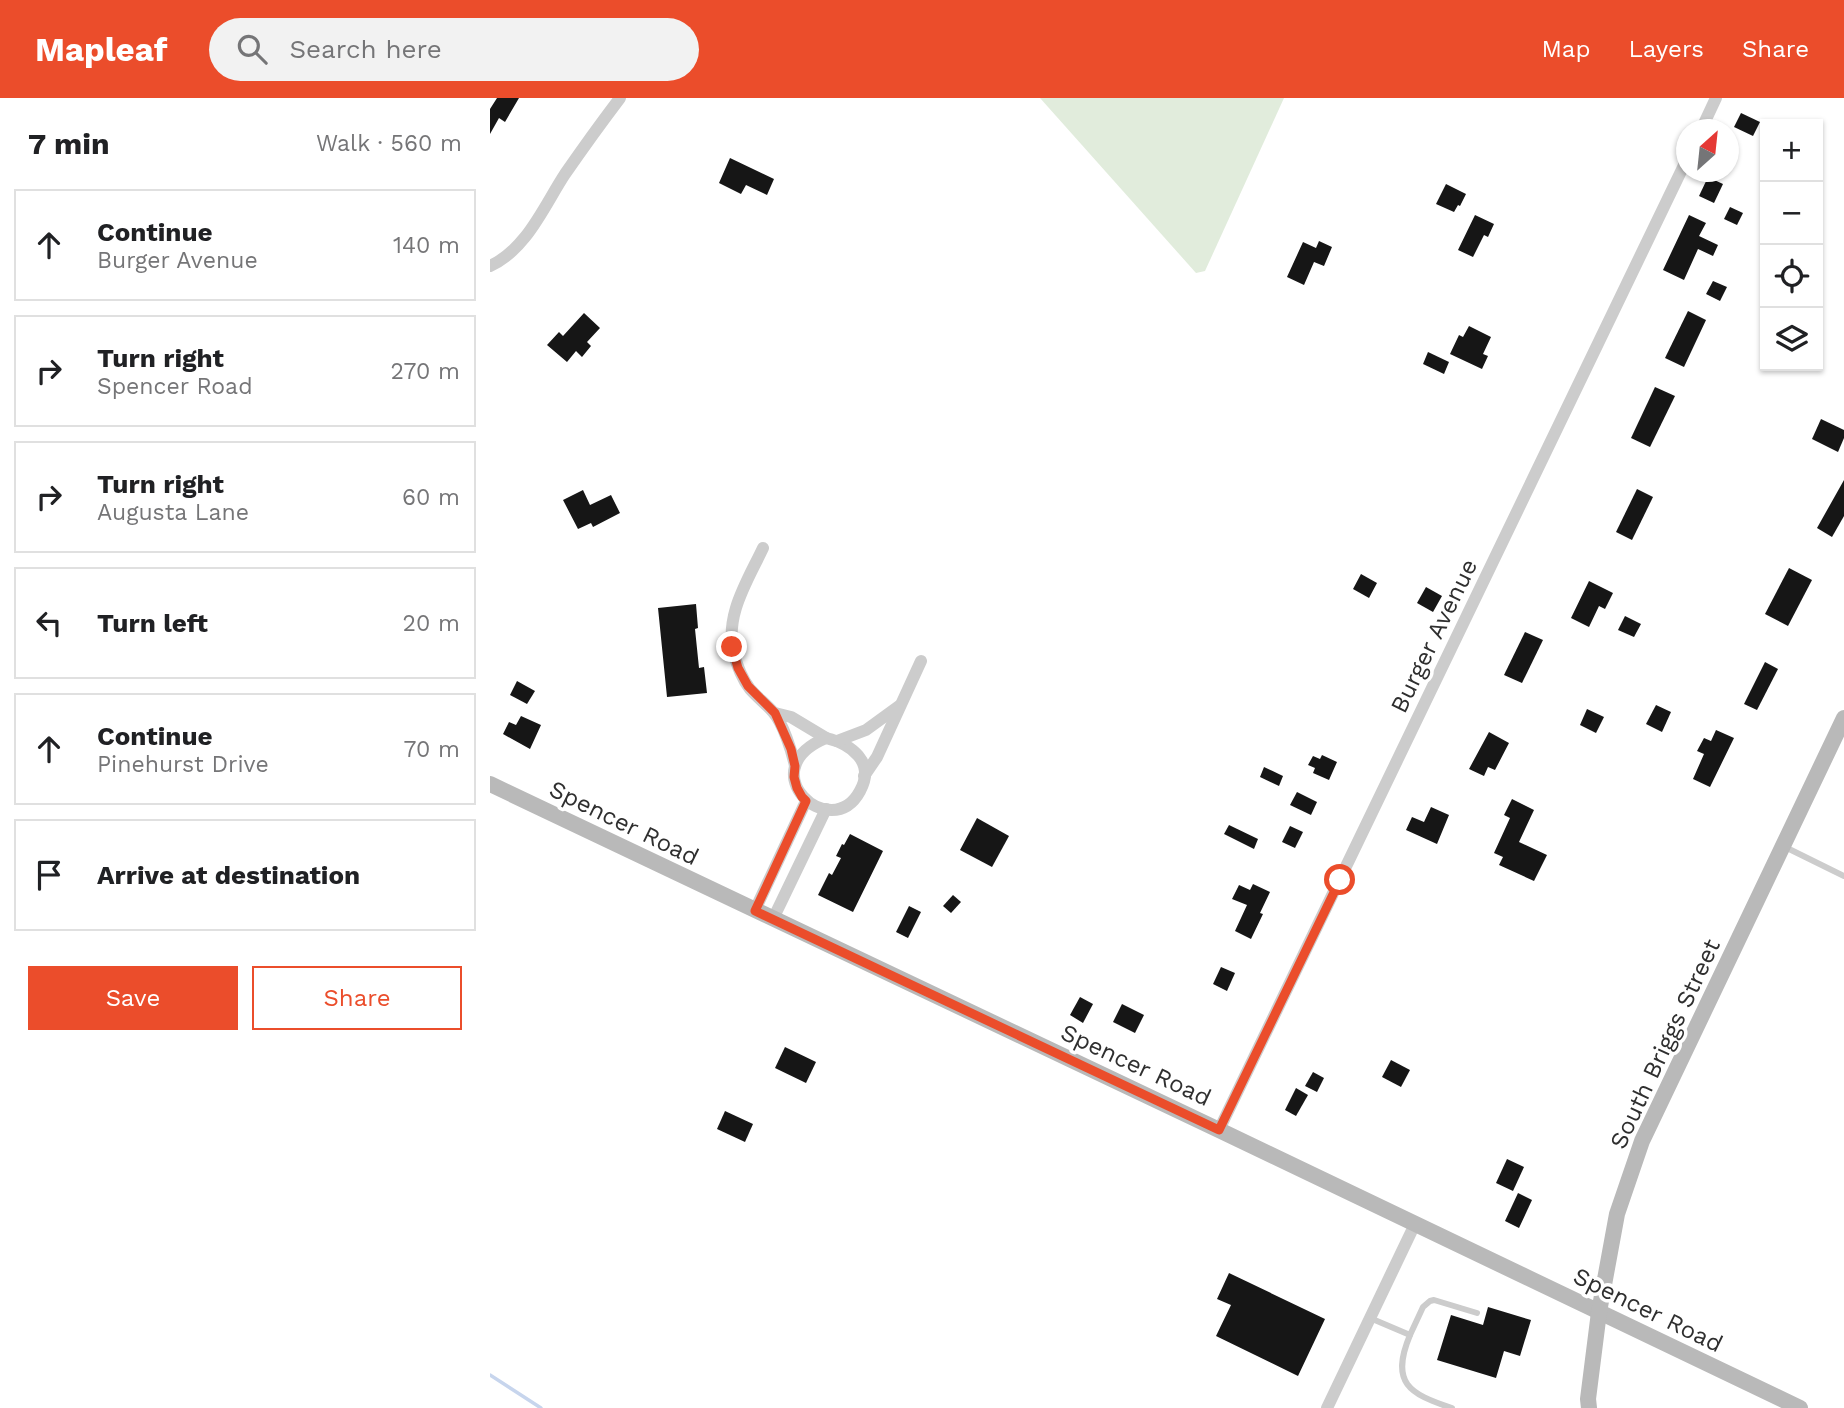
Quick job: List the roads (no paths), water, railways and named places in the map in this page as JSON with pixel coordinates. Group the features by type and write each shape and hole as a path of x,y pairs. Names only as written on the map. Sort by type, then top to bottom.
{"street":[{"path":"490,266 508,255 530,230 620,98"},
{"path":"1706,119 1716,98"},
{"name":"Burger Avenue","path":"1219,1130 1676,181"},
{"path":"763,548 736,604 731,626 732,647 738,668 748,686 775,713 791,749 795,766"},
{"path":"864,776 877,757 922,661"},
{"path":"775,713 792,717 831,739 848,745 857,754 863,764 862,788 855,799 834,810 810,804 802,797 794,777 799,756 806,748 831,739 866,730 900,706"},
{"name":"South Briggs Street","path":"1589,1408 1599,1312 1617,1214 1642,1142 1844,718"},
{"name":"Spencer Road","path":"490,784 1800,1408"},
{"path":"755,911 806,801"},
{"path":"773,919 826,809"},
{"path":"1327,1408 1415,1224"}],"lane":[{"path":"1783,846 1844,876"},
{"path":"1452,1408 1418,1396 1406,1383 1402,1360 1423,1307 1430,1301 1477,1313"},
{"path":"1370,1318 1410,1335"}],"waterway":[{"path":"490,1375 541,1408"}]}
